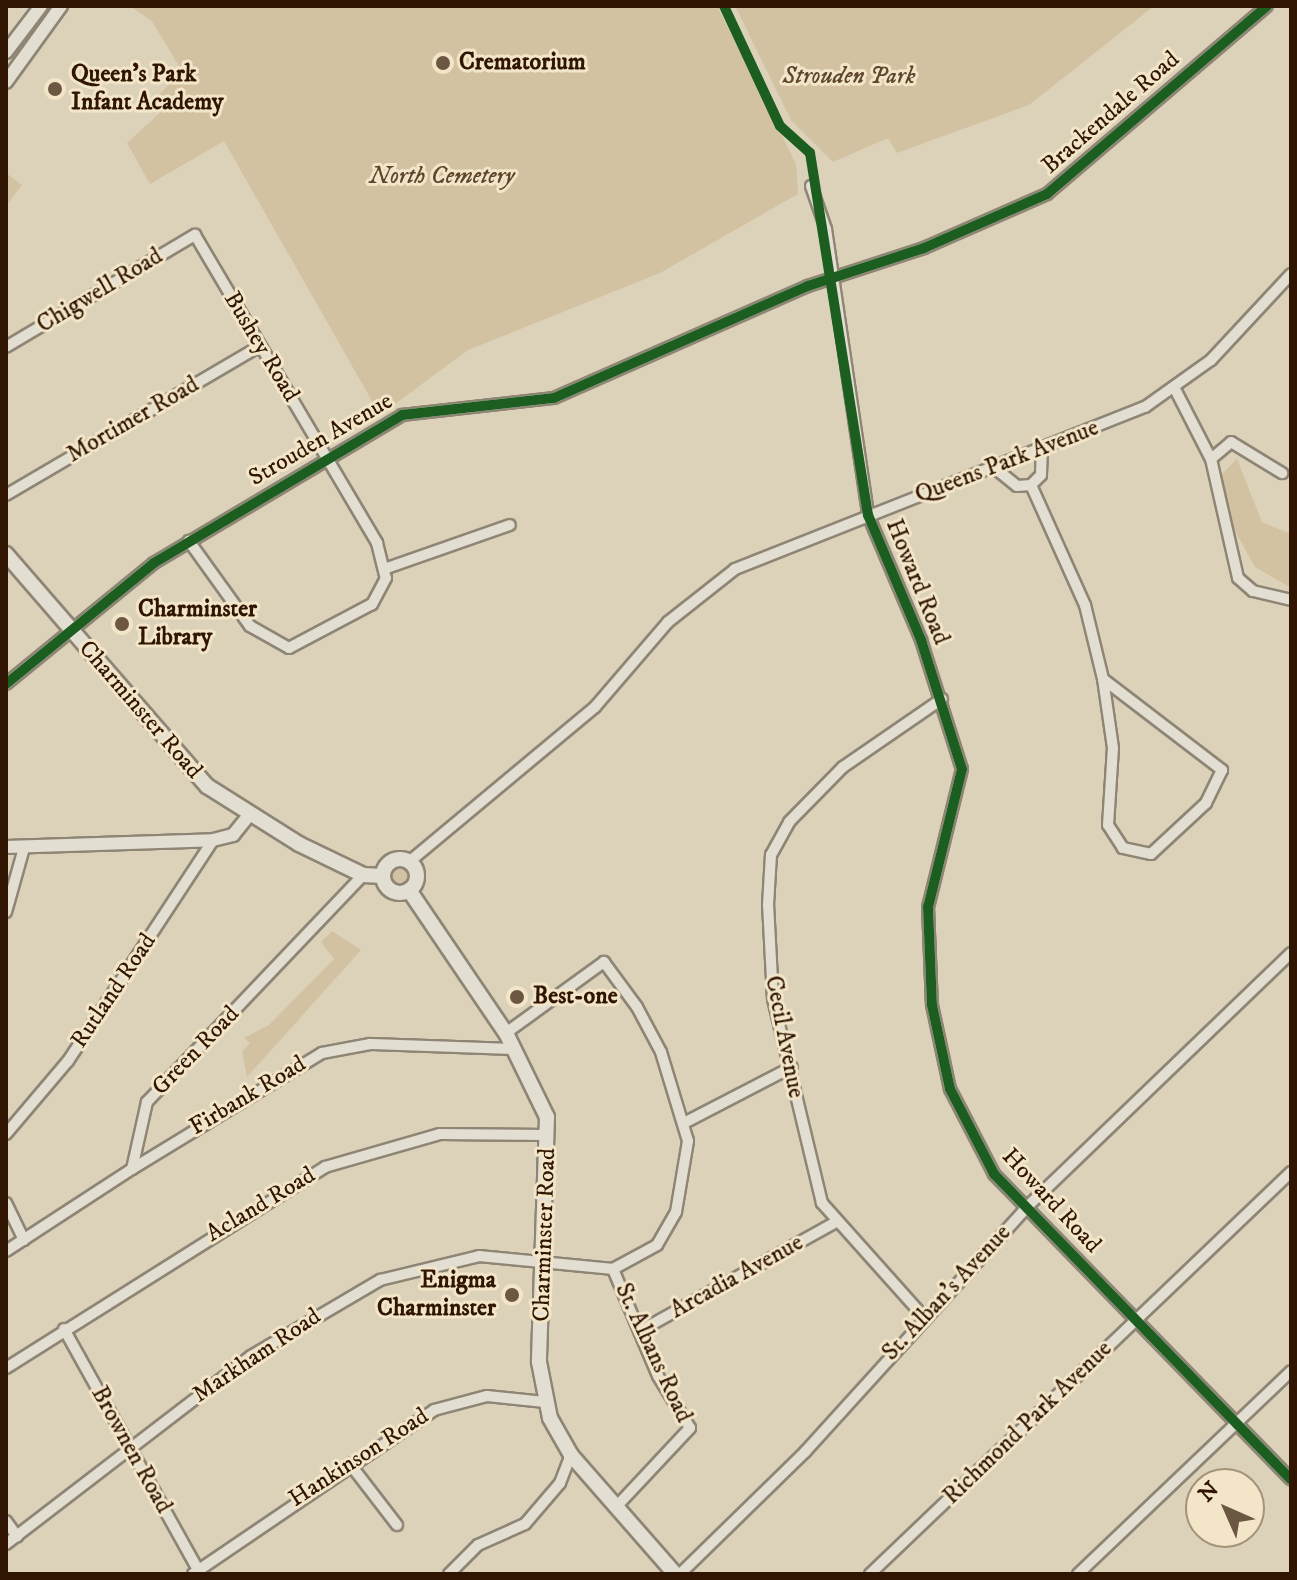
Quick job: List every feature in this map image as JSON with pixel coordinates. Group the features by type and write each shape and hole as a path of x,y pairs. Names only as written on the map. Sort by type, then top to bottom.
{"main road":[{"name":"Charminster Road","path":"6,554 185,767 249,815 363,875 383,876"},
{"path":"392,861 409,862 417,876 409,890 390,891 383,876 392,861"},
{"name":"Charminster Road","path":"409,890 506,1033 538,1091 548,1135 544,1265 545,1402 571,1455 677,1574"}],"street":[{"path":"6,52 41,6"},
{"path":"6,82 61,6"},
{"name":"Brackendale Road","path":"834,279 1047,194 1267,6"},
{"path":"811,186 834,279"},
{"name":"Bushey Road","path":"195,235 328,458 387,568"},
{"name":"Chigwell Road","path":"6,347 195,235"},
{"name":"Queens Park Avenue","path":"409,862 595,707 699,595 735,569 868,515 1042,451 1176,391 1291,274"},
{"name":"Strouden Avenue","path":"6,684 69,628 189,541 419,408 510,407 554,398 834,279"},
{"name":"Howard Road","path":"834,279 868,515 942,699 962,769 928,907 932,1005 971,1142 1027,1207 1291,1479"},
{"name":"Mortimer Road","path":"6,495 260,346"},
{"path":"1176,391 1211,459 1238,578 1253,591 1291,600"},
{"path":"1211,459 1231,442 1282,473"},
{"path":"996,469 1017,486 1031,485 1041,475 1042,451"},
{"path":"1031,485 1085,605 1103,679 1113,748 1108,825 1123,848 1151,854 1206,803 1222,770 1103,679"},
{"path":"189,541 250,626 289,648 372,604 387,568 510,525"},
{"name":"Cecil Avenue","path":"923,1316 834,1223 804,1145 792,1067 773,999 771,855 789,822 843,767 942,699"},
{"path":"6,847 213,840 233,835 249,815"},
{"name":"Rutland Road","path":"6,1134 68,1061 213,840"},
{"path":"6,912 24,848"},
{"name":"Green Road","path":"132,1169 147,1102 363,875"},
{"name":"St. Alban's Avenue","path":"677,1574 805,1452 923,1316 1027,1207 1291,953"},
{"path":"506,1033 604,962 649,1029 686,1122 688,1160 676,1212 657,1245 613,1269"},
{"name":"Firbank Road","path":"132,1169 322,1053 370,1044 515,1049"},
{"path":"686,1122 792,1067"},
{"name":"Acland Road","path":"6,1368 325,1167 440,1134 548,1135"},
{"path":"6,1251 132,1169"},
{"name":"Richmond Park Avenue","path":"870,1574 1291,1172"},
{"path":"6,1203 24,1240"},
{"name":"Arcadia Avenue","path":"640,1331 834,1223"},
{"name":"Markham Road","path":"6,1544 251,1356 380,1280 454,1258 613,1269"},
{"name":"St. Albans Road","path":"613,1269 690,1432 618,1505"},
{"name":"Brownen Road","path":"64,1329 196,1572"},
{"path":"1078,1574 1291,1371"},
{"name":"Hankinson Road","path":"196,1572 350,1464 456,1400 545,1402"},
{"path":"449,1574 478,1545 525,1524 571,1455"},
{"path":"350,1464 397,1525"},
{"path":"6,1521 17,1536"}],"green space":[{"name":"North Cemetery","path":"130,6 717,6 796,164 798,194 660,273 468,350 380,415 224,141 150,184 127,143 163,110 155,99 182,71 152,21"},
{"name":"Strouden Park","path":"735,6 1154,6 1029,105 897,153 888,138 833,162 791,120"},
{"path":"6,173 22,185 6,206"},
{"path":"1237,459 1262,522 1291,534 1291,588 1255,567 1235,531 1220,476"},
{"path":"400,867 409,876 400,885 391,876"},
{"path":"332,931 361,950 247,1077 242,1052 250,1043 244,1038 269,1025 334,959 321,942"}],"cycle path":[{"path":"724,6 780,126 810,153 868,515 921,640 962,769 928,907 932,1005 950,1089 994,1174 1291,1479"},
{"path":"6,684 154,563 402,415 554,398 808,286 924,248 1047,194 1267,6"}],"place":[{"name":"Crematorium","path":"443,63"},
{"name":"Queen's Park Infant Academy","path":"55,89"},
{"name":"Charminster Library","path":"122,624"},
{"name":"Best-one","path":"517,997"},
{"name":"Enigma Charminster","path":"512,1295"}]}
